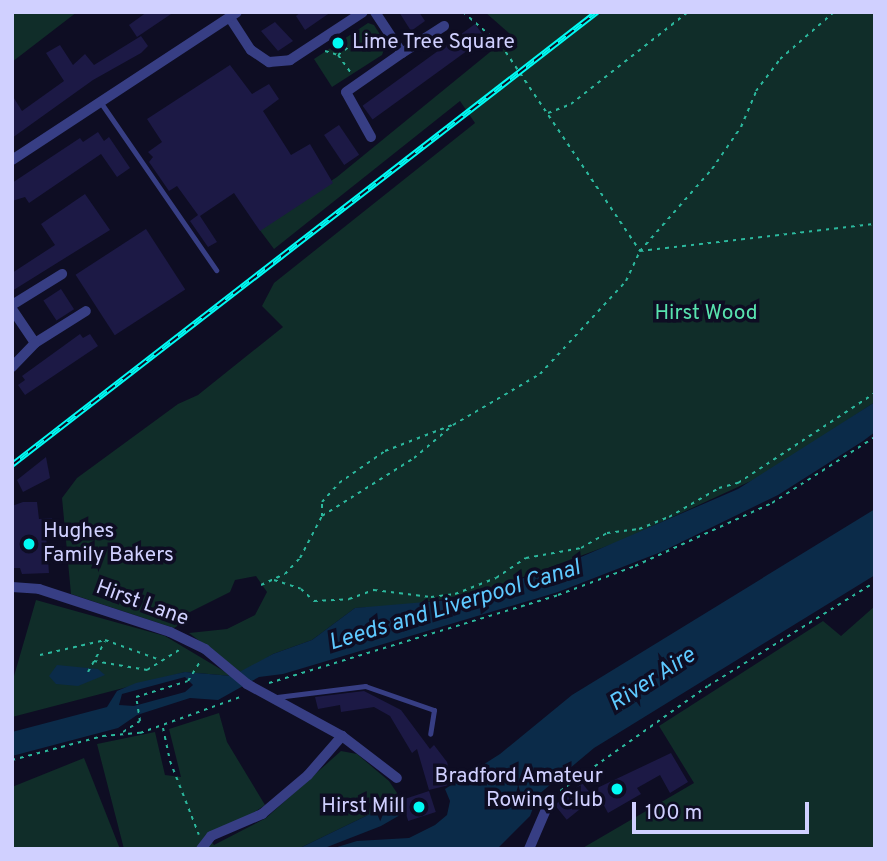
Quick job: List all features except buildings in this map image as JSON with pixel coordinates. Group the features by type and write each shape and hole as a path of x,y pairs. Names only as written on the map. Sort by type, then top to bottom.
{"street":[{"path":"12,160 233,15 251,50 269,62 290,60 363,12"},
{"path":"375,12 401,54"},
{"path":"371,137 346,99 345,92 444,26"},
{"path":"35,343 12,307 62,274"},
{"path":"12,367 35,343 86,311"},
{"name":"Hirst Lane","path":"12,587 39,589 170,632 205,649 251,686 277,697 342,736 397,778"},
{"path":"202,847 211,836 238,828 262,814 308,775 342,736"},
{"path":"529,849 551,798"}],"lane":[{"path":"101,103 216,270"},
{"path":"277,697 365,685 434,710 430,734"}],"path":[{"path":"463,12 501,45 640,251"},
{"path":"547,114 571,104 688,12"},
{"path":"261,585 274,580 300,558 322,516 322,502 339,483 384,451 453,425 540,374 626,281 640,251 712,169 741,127 756,91 780,59 834,12"},
{"path":"338,55 355,42 401,54"},
{"path":"312,48 338,55 358,82"},
{"path":"640,251 875,224"},
{"path":"274,580 301,589 314,601 349,599 374,590 431,597 455,594 534,555 581,548 607,533 639,528 669,517 719,488 738,483 875,393"},
{"path":"322,516 414,458 453,425"},
{"path":"12,761 120,733 163,726 239,699 251,686 548,598 635,566 772,503 875,438"},
{"path":"551,798 708,686 819,613 875,582"},
{"path":"88,672 106,640"},
{"path":"40,654 106,640 160,660"},
{"path":"94,661 118,663 134,671 147,670 160,660 175,655 183,645"},
{"path":"120,733 136,725 136,696 188,681 196,670"},
{"path":"163,726 170,761 202,847"}],"green space":[{"path":"12,12 77,12 12,62"},
{"name":"Hirst Wood","path":"485,12 875,12 875,402 764,475 618,542 480,593 401,606 355,608 312,640 273,654 242,673 189,633 227,629 255,615 267,592 256,576 235,580 230,592 182,616 184,622 174,628 71,594 62,498 77,478 178,404 198,395 283,327 262,306 274,283 475,123 460,101 274,249 259,229 337,177 511,35"},
{"path":"368,23 374,25 386,44 382,55 332,87 314,59"},
{"path":"36,600 165,636 232,676 185,672 12,717 12,683"},
{"path":"875,606 875,849 581,849 694,783 659,726 823,621 841,636"},
{"path":"219,713 227,742 265,805 237,824 207,836 214,845 266,818 341,751 357,754 389,781 401,799 298,849 124,849 97,744 155,732 165,775 181,777 169,729"},
{"path":"84,758 120,849 12,849 12,787"}],"water":[{"name":"Leeds and Liverpool Canal","path":"875,402 875,432 863,441 778,495 661,552 558,592 283,674 259,677 218,700 190,698 137,715 118,728 12,756 12,732 107,707 117,691 136,683 185,672 232,676 273,654 312,640 355,608 449,600 551,570 738,489","holes":["185,677 193,685 185,692 134,706 119,705 122,694"]},
{"name":"River Aire","path":"875,509 875,575 594,748 538,795 530,816 497,849 331,849 357,841 409,838 435,825 447,815 450,801 445,789 500,754 572,695"},
{"path":"57,665 98,669 105,675 78,686 56,684 49,676"},
{"path":"401,799 407,811 381,826 322,849 298,849"}],"railway":[{"path":"12,465 597,12"}],"place":[{"name":"Lime Tree Square","path":"338,43"},
{"name":"Hughes Family Bakers","path":"29,544"},
{"name":"Bradford Amateur Rowing Club","path":"617,789"},
{"name":"Hirst Mill","path":"419,807"}]}
